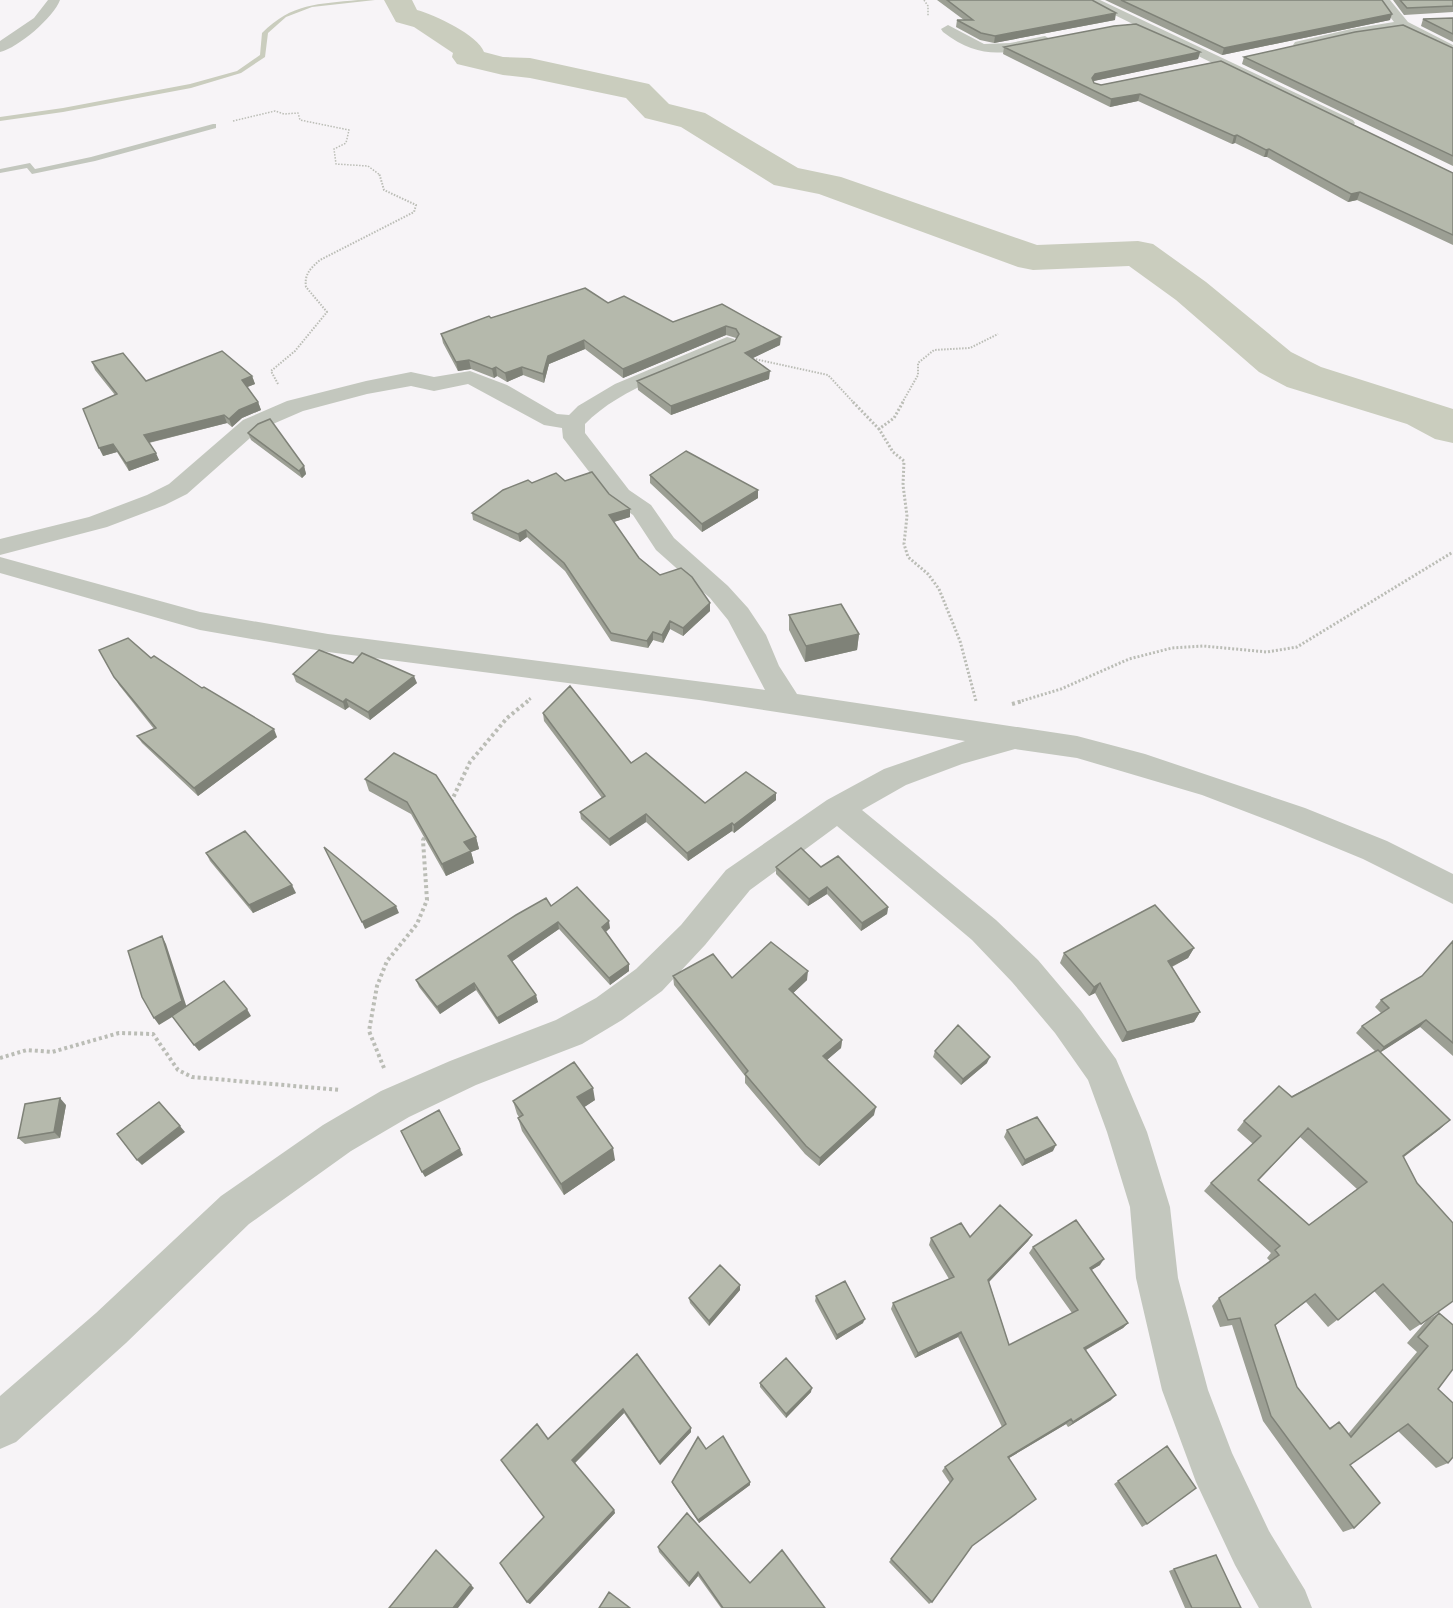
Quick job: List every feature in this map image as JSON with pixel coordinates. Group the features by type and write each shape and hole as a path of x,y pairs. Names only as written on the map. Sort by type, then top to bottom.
{"street":[{"path":"0,48 41,19 53,6 54,0"},
{"path":"1090,0 1358,129"},
{"path":"1383,0 1402,23 1453,50"},
{"path":"1291,47 1422,20"},
{"path":"1112,26 1137,24"},
{"path":"948,29 973,46 983,48 1006,47 1065,36"},
{"path":"1200,66 1245,57"},
{"path":"727,343 605,398 582,413 574,422 572,430 575,438 620,495 642,510 665,544 719,592 738,614 752,635 765,667 789,705"},
{"path":"0,547 98,522 156,500 178,489 251,425 295,406 411,380 434,384 471,377 552,420 574,422"},
{"path":"7,563 200,621 328,643 559,672 789,705 983,725 1017,738 1077,747 1145,765 1213,787 1375,850 1453,890"},
{"path":"0,1426 111,1328 235,1210 338,1138 415,1096 463,1073 569,1032 609,1008 649,980 693,935 738,880 838,809 895,777 954,755 1017,738"},
{"path":"838,809 984,930 1026,971 1068,1022 1102,1071 1127,1132 1150,1207 1158,1278 1185,1390 1212,1466 1252,1548 1287,1608"}],"lane":[{"path":"0,171 30,165 32,172 92,159 213,126"}],"path":[{"path":"213,126 275,111 284,114 298,113 300,120 308,123 322,123 349,130 346,143 334,149 336,164 362,164 378,172 384,180 384,190 416,205 414,212 404,219 320,260 308,270 303,284 306,291 327,312 295,351 271,371 295,406"},
{"path":"879,429 894,418 918,375 918,363 934,350 970,348 998,334"},
{"path":"691,359 743,357 828,375 879,429 893,452 904,461 903,485 908,516 904,544 908,557 928,574 939,589 960,641 983,725 1000,708 1061,689 1129,659 1172,648 1203,646 1267,652 1297,647 1453,552"},
{"path":"449,804 456,795 470,762 507,718 559,672"},
{"path":"415,1096 381,1065 369,1031 377,986 387,961 417,924 427,900 423,840 429,831"},
{"path":"0,1058 27,1050 52,1052 120,1033 153,1034 178,1070 192,1077 344,1090"}],"building":[{"path":"947,0 1092,0 1116,13 995,36 981,33 957,20 973,20"},
{"path":"1121,0 1382,0 1392,14 1224,48"},
{"path":"1400,0 1453,0 1453,6 1407,8"},
{"path":"1453,18 1453,34 1423,19"},
{"path":"1136,24 1200,52 1095,74 1092,78 1094,83 1101,85 1221,61 1453,173 1453,235 1360,192 1351,194 1269,149 1266,150 1237,135 1234,136 1140,94 1111,99 1004,47 1114,26"},
{"path":"1403,25 1453,48 1453,156 1244,57 1355,32"},
{"path":"585,288 608,303 624,296 673,322 722,304 781,337 745,353 770,371 671,406 637,381 735,341 739,334 736,329 726,326 623,369 584,340 548,356 543,374 522,367 505,373 496,367 492,369 469,360 456,362 441,334 489,316 491,318"},
{"path":"222,351 252,376 242,380 258,402 239,410 229,419 224,415 144,435 156,453 126,463 113,444 99,448 83,409 117,394 92,362 123,353 146,381"},
{"path":"270,419 304,466 299,471 248,433 258,424"},
{"path":"686,451 758,490 702,524 650,475"},
{"path":"592,472 609,494 630,509 609,515 639,558 660,575 681,568 692,577 710,603 683,628 670,621 662,635 653,632 647,641 611,633 564,563 526,530 518,534 472,513 503,490 528,480 532,483 556,473 565,481"},
{"path":"841,604 859,634 806,646 789,615"},
{"path":"128,638 151,658 154,656 202,688 204,687 274,729 194,788 137,736 156,728 114,677 99,650"},
{"path":"319,650 353,663 362,653 414,676 368,712 346,699 343,702 293,674"},
{"path":"570,686 631,763 646,753 705,803 746,772 776,793 734,825 732,823 687,853 646,814 609,839 580,812 605,796 543,713"},
{"path":"394,753 436,775 476,837 464,842 471,851 442,864 407,802 365,779"},
{"path":"245,831 292,885 249,905 206,853"},
{"path":"324,847 396,906 362,922"},
{"path":"801,848 821,867 838,856 888,907 862,923 827,887 809,899 776,867"},
{"path":"577,887 609,921 602,927 629,964 609,978 558,922 508,956 536,995 497,1018 474,983 437,1007 416,980 516,915 546,898 551,906"},
{"path":"1155,905 1194,948 1168,961 1200,1012 1127,1032 1100,983 1094,987 1064,953"},
{"path":"162,936 182,1001 154,1018 142,997 128,951"},
{"path":"1453,941 1453,1043 1426,1020 1384,1047 1362,1026 1389,1008 1381,1000 1422,976"},
{"path":"771,942 808,971 789,989 842,1040 823,1056 876,1107 820,1158 806,1146 745,1074 748,1071 673,976 713,954 732,978"},
{"path":"224,981 247,1009 194,1045 172,1016"},
{"path":"958,1025 990,1057 963,1079 935,1051"},
{"path":"1378,1050 1450,1120 1403,1156 1417,1183 1453,1223 1453,1301 1421,1324 1383,1284 1338,1320 1315,1294 1275,1325 1297,1387 1330,1429 1339,1422 1351,1437 1428,1346 1418,1337 1439,1313 1453,1325 1453,1369 1438,1389 1453,1403 1453,1457 1448,1463 1408,1424 1350,1465 1380,1503 1354,1528 1271,1416 1240,1318 1228,1320 1219,1298 1279,1255 1275,1250 1280,1246 1211,1183 1261,1136 1244,1121 1279,1086 1292,1097","holes":["1308,1128 1367,1182 1309,1225 1258,1180"]},
{"path":"574,1062 593,1088 577,1097 613,1148 561,1184 518,1118 523,1115 513,1101"},
{"path":"60,1098 54,1132 18,1138 25,1104"},
{"path":"159,1102 180,1126 137,1160 117,1134"},
{"path":"439,1110 460,1149 422,1172 401,1131"},
{"path":"1037,1117 1056,1145 1025,1160 1007,1130"},
{"path":"1000,1205 1032,1235 988,1280 1009,1345 1078,1310 1033,1247 1076,1220 1104,1259 1090,1268 1128,1323 1084,1348 1116,1395 1073,1422 1071,1419 1008,1457 1036,1499 972,1546 932,1602 891,1559 953,1479 945,1467 1006,1424 961,1332 918,1353 893,1303 954,1277 931,1238 961,1223 970,1237"},
{"path":"720,1265 740,1285 709,1321 689,1298"},
{"path":"845,1281 865,1319 837,1335 816,1296"},
{"path":"637,1354 691,1428 659,1462 623,1409 572,1460 614,1510 527,1602 500,1563 544,1517 501,1460 537,1424 548,1439"},
{"path":"786,1358 812,1388 786,1414 760,1383"},
{"path":"723,1436 750,1482 698,1520 672,1482 698,1437 706,1449"},
{"path":"1167,1446 1196,1488 1147,1524 1118,1481"},
{"path":"687,1513 750,1583 782,1550 825,1608 723,1608 698,1572 689,1583 658,1547"},
{"path":"436,1550 471,1585 453,1608 389,1608"},
{"path":"1216,1555 1241,1608 1192,1608 1174,1569"},
{"path":"609,1592 630,1608 599,1608"}],"waterway":[{"path":"0,119 63,110 191,86 239,72 263,56 265,33 284,16 311,6 373,0"},
{"path":"398,0 406,16 424,21 469,50 468,57 503,66 530,68 637,91 657,111 693,120 787,177 828,185 1033,258 1138,253 1191,291 1275,362 1304,377 1424,414 1453,428"}]}
